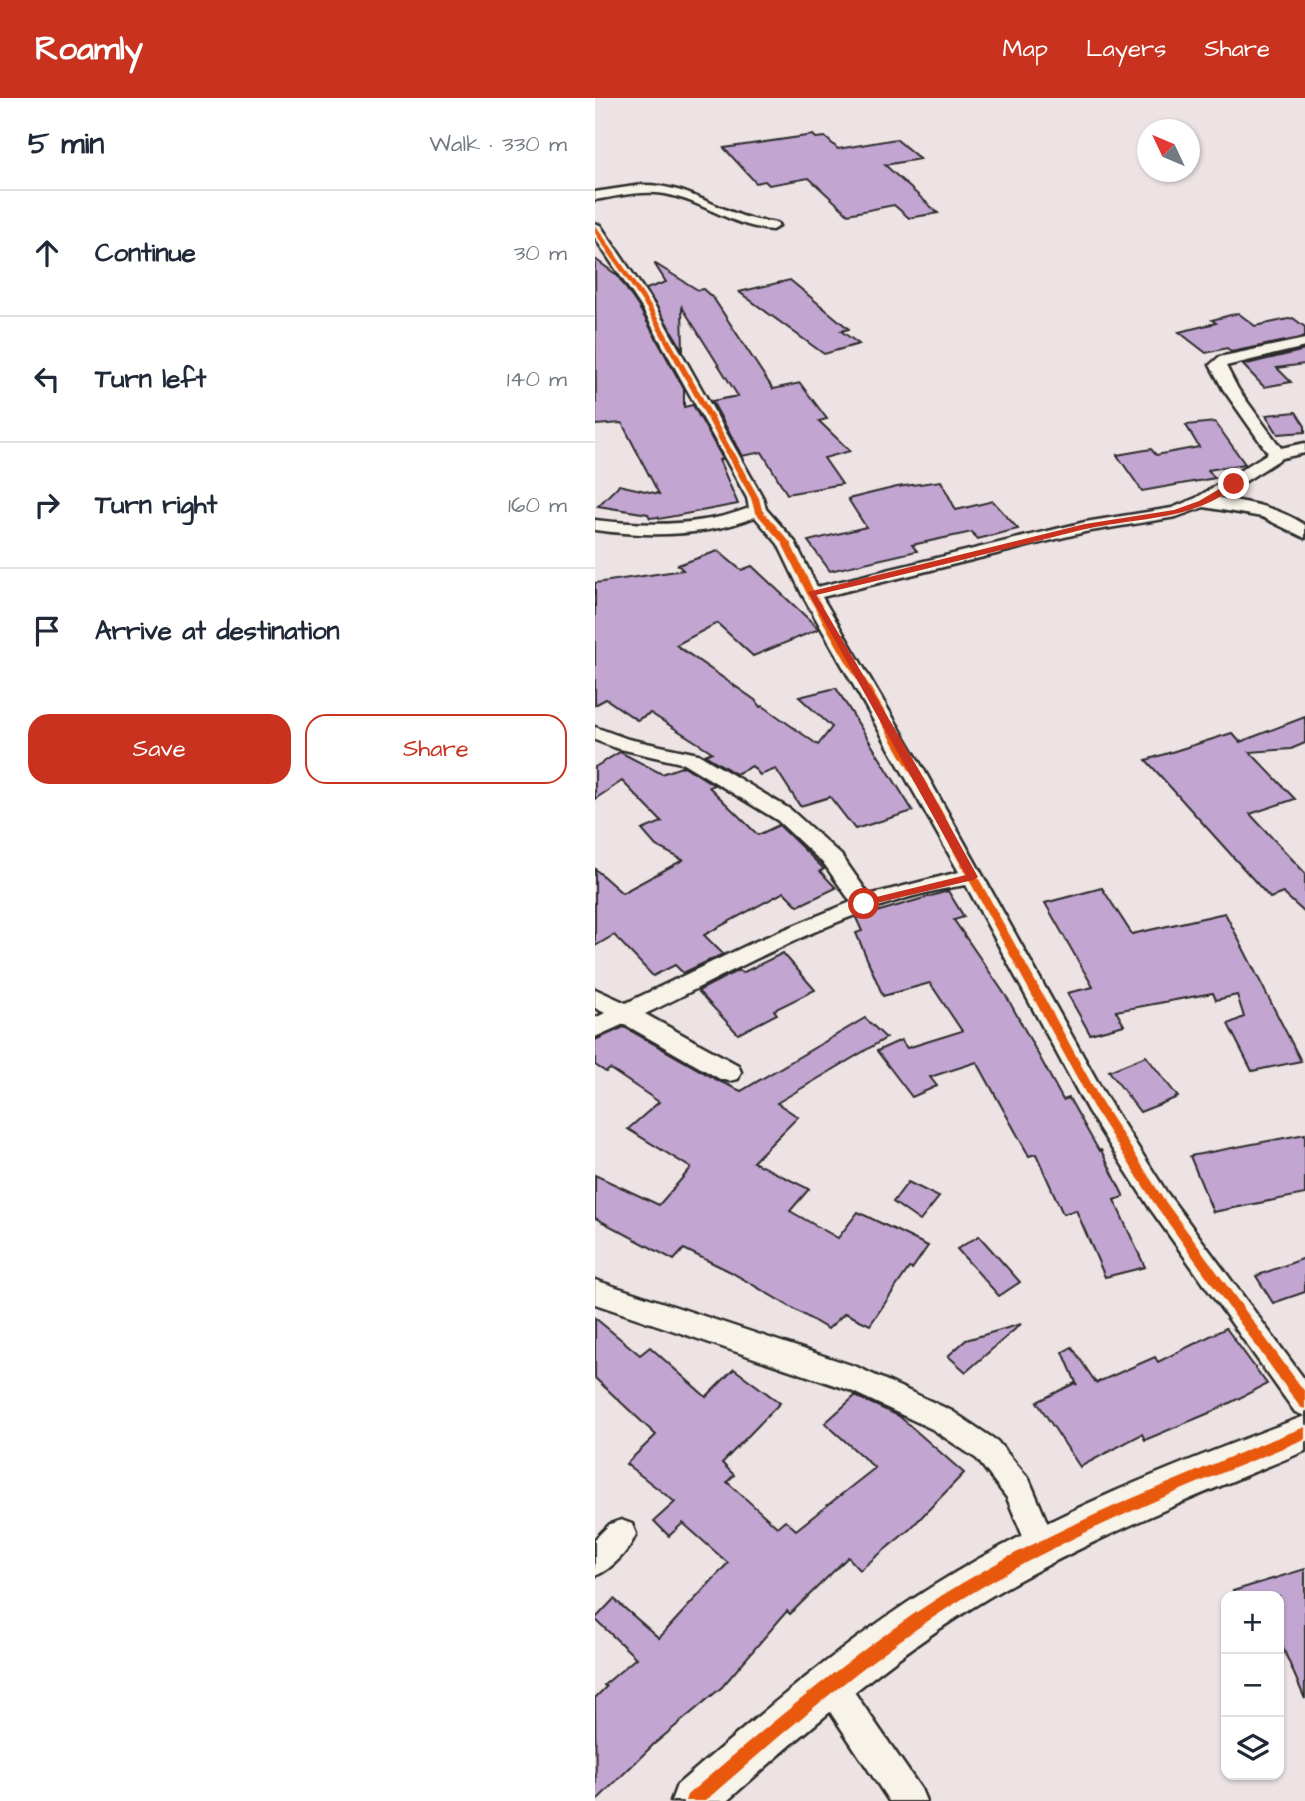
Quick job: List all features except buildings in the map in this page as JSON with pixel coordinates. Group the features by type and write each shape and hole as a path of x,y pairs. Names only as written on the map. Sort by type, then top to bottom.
{"street":[{"path":"595,196 647,188 673,191 736,220 772,226"},
{"path":"595,228 649,308 755,498 751,514"},
{"path":"1277,454 1231,390 1218,365 1223,360 1305,344"},
{"path":"811,594 1085,527 1176,512 1202,502 1277,454 1305,448"},
{"path":"1202,502 1247,505 1269,510 1305,533"},
{"path":"595,525 648,528 751,514 775,528 786,542 811,594 914,770 1097,1104 1158,1200 1305,1403"},
{"path":"595,733 623,744 691,759 784,814 832,860 864,904"},
{"path":"595,1028 745,954 864,904 973,877"},
{"path":"595,997 729,1072"},
{"path":"595,1292 857,1380 942,1420 987,1450 1018,1489 1043,1548"},
{"path":"693,1801 830,1684 949,1600 1043,1548 1192,1480 1305,1433"},
{"path":"595,1561 621,1534"},
{"path":"830,1684 909,1801"}],"cycle path":[{"path":"595,228 649,308 755,498 758,510 786,542 811,594 914,770 1097,1104 1158,1200 1305,1403"},
{"path":"693,1801 849,1670 948,1600 1077,1530 1305,1433"}],"route":[{"path":"864,904 973,877 811,594 929,567 1036,538 1176,512 1202,502 1234,484"}]}
